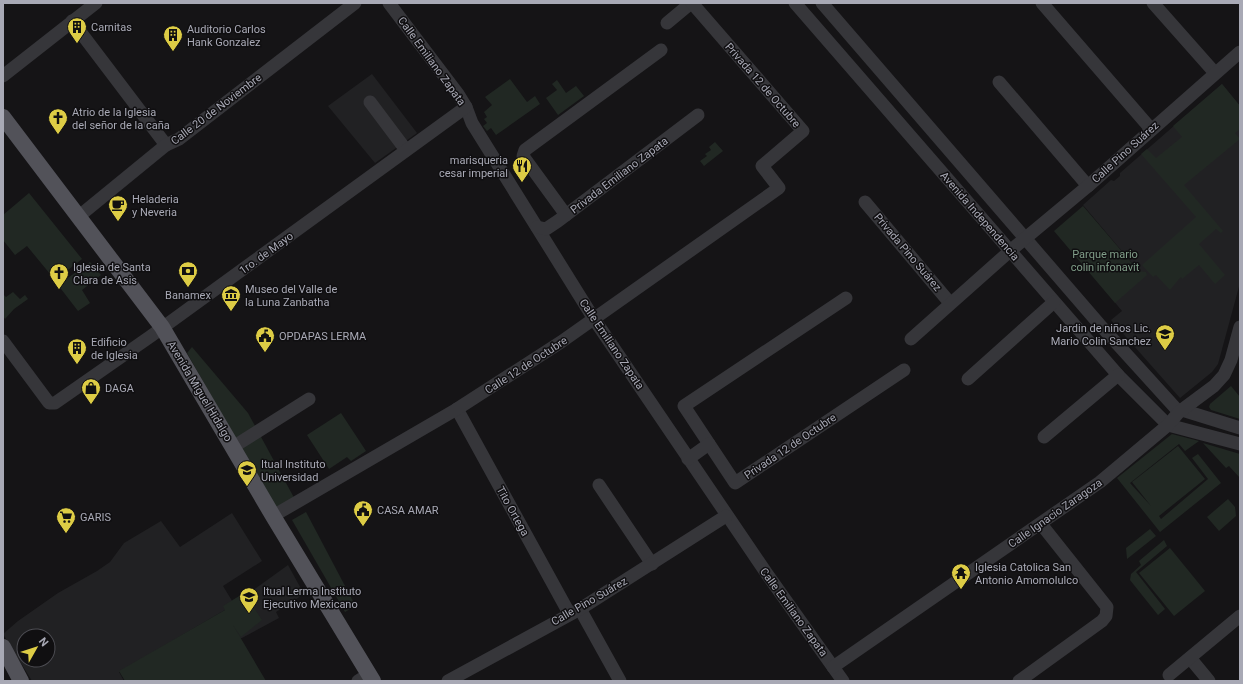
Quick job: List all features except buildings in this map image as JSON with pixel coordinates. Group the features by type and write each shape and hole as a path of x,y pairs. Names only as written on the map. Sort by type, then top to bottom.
{"main road":[{"name":"Avenida Miguel Hidalgo","path":"3,117 78,217 104,247 162,327 367,679"},
{"path":"3,647 21,681"}],"street":[{"path":"3,76 96,3"},
{"name":"Calle 20 de Noviembre","path":"78,217 166,145 178,139 355,3"},
{"name":"Calle Emiliano Zapata","path":"389,3 466,107 472,123 594,319 726,516 843,681"},
{"path":"667,24 692,3"},
{"name":"Privada 12 de Octubre","path":"692,3 803,131 762,166 779,188 768,196"},
{"name":"Avenida Independencia","path":"795,3 1118,375 1168,425"},
{"name":"Avenida Independencia","path":"822,3 1026,237 1100,325 1180,411"},
{"path":"1042,3 1151,129"},
{"path":"1153,3 1215,73"},
{"path":"72,21 166,145"},
{"name":"Privada Emiliano Zapata","path":"661,50 525,150 523,156 566,215 698,115"},
{"name":"Calle Pino Suárez","path":"1010,251 1088,186 1240,52"},
{"path":"999,82 1088,186"},
{"path":"884,105 898,91"},
{"path":"370,102 406,150"},
{"name":"1ro. de Mayo","path":"3,341 49,403 55,403 466,107"},
{"name":"Calle 12 de Octubre","path":"273,516 457,409 561,342 768,196"},
{"name":"Privada Pino Suárez","path":"865,202 950,303"},
{"path":"537,227 546,229 566,215"},
{"path":"911,339 1010,251"},
{"name":"Privada 12 de Octubre","path":"846,298 684,406 735,483 904,370"},
{"path":"968,379 1054,302"},
{"path":"1086,338 1100,325"},
{"name":"Calle Ignacio Zaragoza","path":"833,667 1100,482 1168,425 1180,411 1214,386 1224,375 1231,360 1240,327"},
{"path":"1044,437 1118,375"},
{"path":"233,447 309,399"},
{"name":"Tito Ortega","path":"457,409 574,611 620,681"},
{"path":"1180,411 1240,428"},
{"path":"1209,435 1213,420"},
{"path":"1168,425 1240,444"},
{"path":"688,459 709,444"},
{"path":"599,485 652,564"},
{"name":"Calle Pino Suárez","path":"448,681 574,611 652,564 726,516"},
{"path":"1020,681 1102,621 1106,616 1107,608 1041,524"},
{"path":"1169,675 1240,616"},
{"path":"1190,658 1209,681"}],"shaded area":[{"path":"372,74 417,133 375,163 328,106"},
{"path":"1222,84 1240,106 1240,283 1218,364 1212,372 1180,398 1111,320 1122,311 1108,294 1137,269 1083,205 1111,180 1114,181 1120,176 1120,173"},
{"path":"232,513 262,561 223,586 234,604 288,565 304,594 276,612 279,618 240,639 225,610 119,672 124,681 32,681 24,668 56,668 56,628 16,628 16,655 3,634 18,621 58,593 110,562 124,543 161,521 180,547"}],"green space":[{"path":"510,79 527,102 535,96 540,104 496,135 491,128 487,131 483,126 487,123 484,119 487,117 484,112 492,105 485,97"},
{"path":"557,80 566,93 576,86 584,96 558,115 546,98 557,90 552,84"},
{"path":"1222,84 1240,106 1240,129 1235,133 1240,139 1184,185 1223,231 1221,233 1216,229 1199,244 1225,275 1215,284 1199,265 1182,279 1181,277 1170,290 1156,275 1153,277 1142,265 1196,217 1141,154 1147,149 1156,158 1182,137 1173,126"},
{"path":"715,142 723,151 704,166 700,161 707,156 705,154 711,150 709,147"},
{"path":"29,193 82,259 55,280 27,246 15,255 3,240 3,215"},
{"name":"Parque mario colin infonavit","path":"1083,206 1137,269 1136,271 1146,272 1147,275 1115,303 1054,231"},
{"path":"90,262 101,275 82,290 90,303 78,311 58,285"},
{"path":"13,292 20,299 25,295 28,299 14,309 5,319 3,316 3,294 6,297"},
{"path":"192,347 248,413 298,505 280,517 187,353"},
{"path":"1231,386 1240,397 1240,419 1211,410 1209,407 1210,404"},
{"path":"341,413 366,451 351,461 347,457 329,469 307,435"},
{"path":"1172,434 1199,441 1185,451 1179,444 1130,483 1151,506 1132,482 1178,446 1205,479 1159,516 1161,519 1208,479 1192,458 1198,454 1221,483 1160,532 1117,478"},
{"path":"1203,443 1240,454 1240,478 1229,466 1226,468"},
{"path":"1228,499 1235,507 1236,516 1219,531 1207,517"},
{"path":"306,512 354,603 355,606 345,612 292,520"},
{"path":"1150,529 1156,536 1127,559 1126,548"},
{"path":"1164,540 1167,546 1136,572 1165,609 1158,615 1130,580 1131,574 1141,565 1139,561"},
{"path":"1170,548 1205,591 1174,616 1139,573"},
{"path":"244,593 262,620 241,637 233,625 266,681 125,681 119,671 225,610 223,606"}],"place":[{"name":"Carnitas","path":"77,44"},
{"name":"Auditorio Carlos Hank Gonzalez","path":"173,52"},
{"name":"Atrio de la Iglesia del señor de la caña","path":"58,135"},
{"name":"marisqueria cesar imperial","path":"522,183"},
{"name":"Heladeria y Neveria","path":"118,222"},
{"name":"Banamex","path":"188,288"},
{"name":"Iglesia de Santa Clara de Asis","path":"59,290"},
{"name":"Museo del Valle de la Luna Zanbatha","path":"231,312"},
{"name":"Jardin de niños Lic. Mario Colin Sanchez","path":"1165,351"},
{"name":"OPDAPAS LERMA","path":"265,353"},
{"name":"Edificio de Iglesia","path":"77,365"},
{"name":"DAGA","path":"91,405"},
{"name":"Itual Instituto Universidad","path":"247,487"},
{"name":"CASA AMAR","path":"363,527"},
{"name":"GARIS","path":"66,534"},
{"name":"Iglesia Catolica San Antonio Amomolulco","path":"961,590"},
{"name":"Itual Lerma Instituto Ejecutivo Mexicano","path":"249,614"}]}
